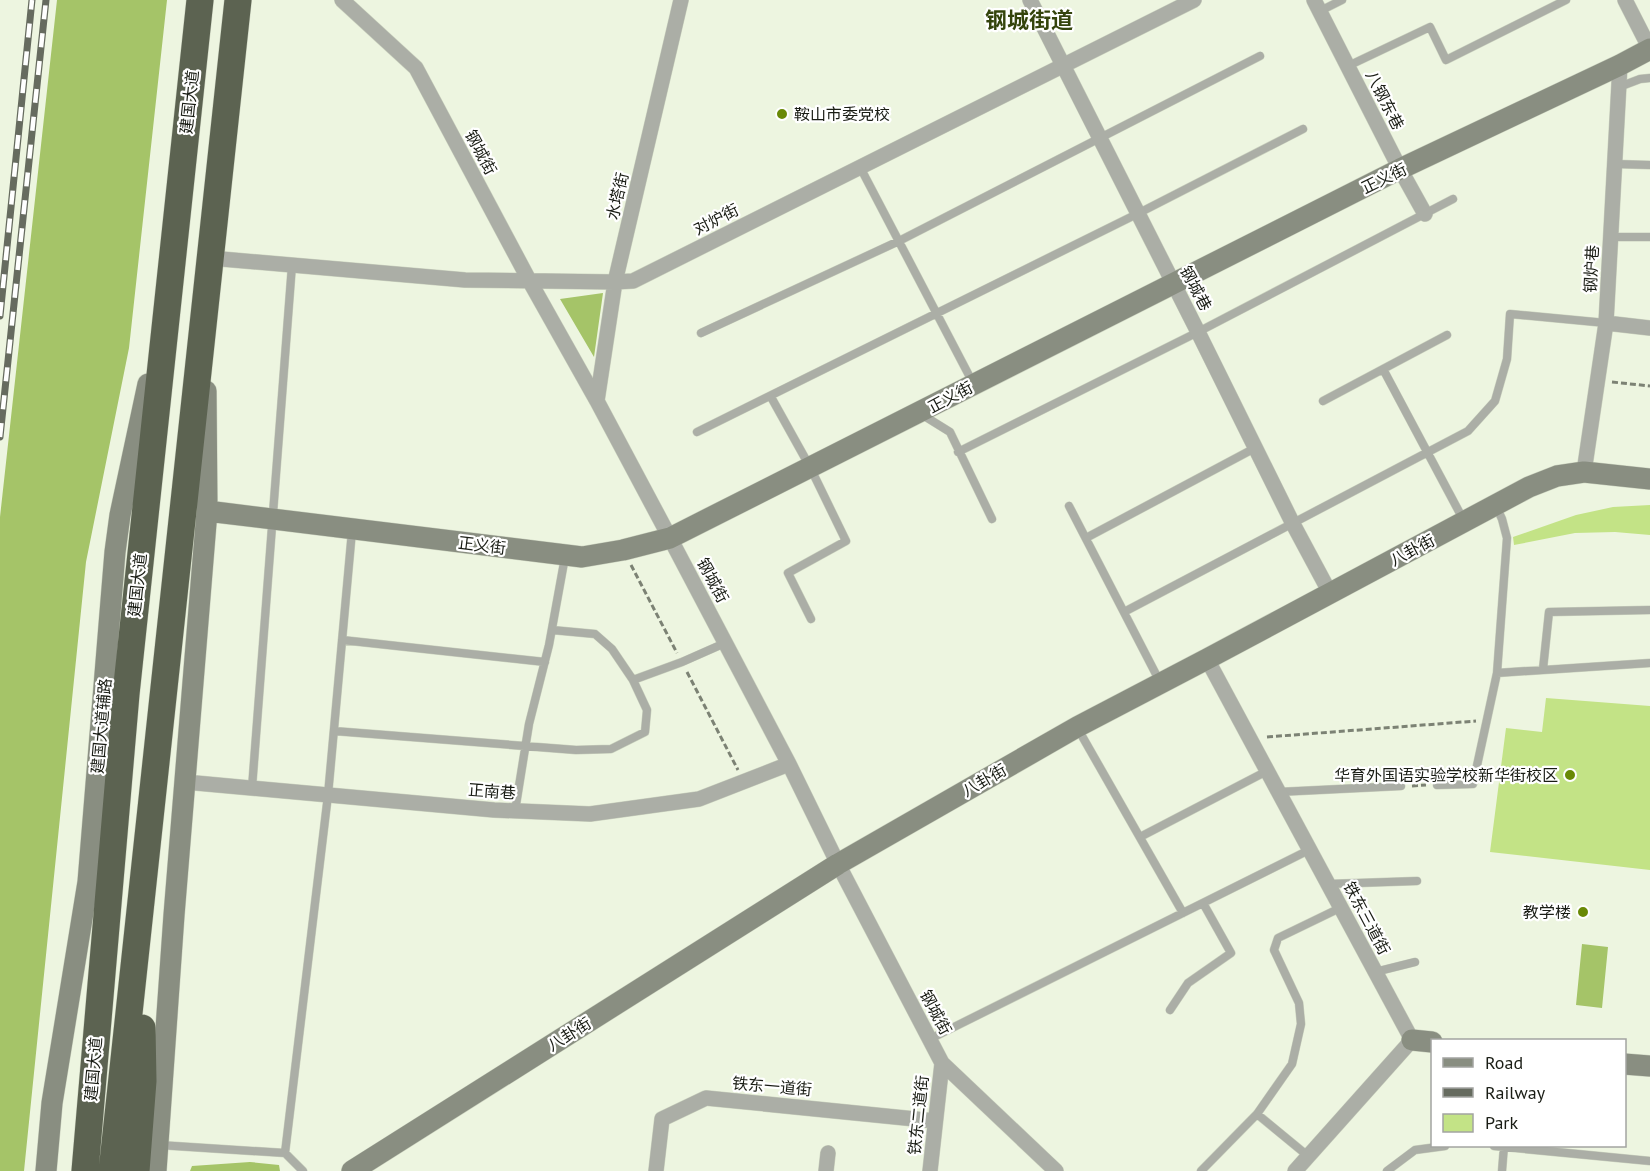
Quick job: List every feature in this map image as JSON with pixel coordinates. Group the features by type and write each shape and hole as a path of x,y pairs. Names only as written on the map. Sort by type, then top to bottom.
{"highway":[{"name":"建国大道","path":"85,1171 126,694 200,0"},
{"name":"建国大道","path":"112,1171 238,0"},
{"path":"136,1171 143,1081 142,896"},
{"path":"69,1171 95,1050"}],"street":[{"name":"钢城街","path":"342,0 416,68 670,538 942,1063 1056,1171"},
{"name":"水塔街","path":"597,401 615,282 681,0"},
{"name":"钢城巷","path":"1030,0 1293,524 1330,593"},
{"name":"对炉街","path":"210,258 465,280 633,281 1194,0"},
{"path":"1625,0 1650,49"},
{"name":"八钢东巷","path":"1317,6 1425,214"},
{"name":"正义街","path":"207,511 582,557 623,550 670,538 1400,169 1650,49"},
{"name":"钢炉巷","path":"1584,472 1606,323 1620,65"},
{"name":"建国大道辅路","path":"46,1171 52,1103 88,882 120,515 170,284"},
{"path":"156,1171 207,511 206,297"},
{"path":"1606,323 1650,328"},
{"name":"八卦街","path":"352,1171 838,864 1077,727 1529,487 1557,476 1584,472 1650,478"},
{"name":"铁东三道街","path":"1207,659 1375,972 1422,1041 1295,1171"},
{"name":"正南巷","path":"185,782 494,810 590,814 699,799 789,764"},
{"name":"铁东二道街","path":"930,1171 942,1063"},
{"path":"1626,1064 1650,1066"},
{"name":"铁东一道街","path":"656,1171 662,1119 706,1098 935,1121"},
{"path":"826,1171 828,1153"}],"lane":[{"path":"1317,6 1342,0"},
{"path":"1348,66 1430,27 1446,60 1566,0"},
{"path":"701,333 899,241 1260,57"},
{"path":"1619,87 1640,79 1650,78"},
{"path":"697,432 1303,129"},
{"path":"1615,164 1650,165"},
{"path":"860,167 974,385"},
{"path":"958,452 1198,332 1453,199"},
{"path":"1611,237 1650,237"},
{"path":"252,788 292,265"},
{"path":"1124,612 1468,431 1495,401 1507,359 1510,314 1606,323"},
{"path":"1323,401 1447,335"},
{"path":"1383,369 1465,521"},
{"path":"771,397 810,467 846,541 788,573 811,619"},
{"path":"920,413 950,432 992,519"},
{"path":"1086,538 1255,448"},
{"path":"1437,785 1473,784 1487,720 1497,672 1507,538 1496,505"},
{"path":"1069,506 1161,683"},
{"path":"285,1153 328,795 352,529"},
{"path":"515,811 529,724 552,630 565,555"},
{"path":"1543,669 1549,612 1650,610"},
{"path":"334,731 576,750 611,749 645,732 647,710 633,680 612,649 595,634 552,630"},
{"path":"342,640 545,662"},
{"path":"633,680 725,643"},
{"path":"1497,672 1650,663"},
{"path":"1077,727 1183,913"},
{"path":"1140,837 1267,771"},
{"path":"1278,792 1401,786"},
{"path":"930,1039 1309,850"},
{"path":"1328,884 1417,881"},
{"path":"1170,1010 1188,983 1231,953 1203,903"},
{"path":"1202,1171 1257,1114 1292,1064 1301,1024 1299,1003 1274,950 1278,938 1340,908"},
{"path":"1375,972 1415,962"},
{"path":"1257,1114 1308,1156"},
{"path":"158,1145 285,1153 303,1171"},
{"path":"1387,1171 1416,1150 1438,1147"},
{"path":"1502,1171 1504,1147"},
{"path":"1514,1147 1650,1161"}],"path":[{"path":"1598,380 1650,386"},
{"path":"1249,738 1487,720"},
{"path":"1401,786 1437,785"}],"green space":[{"path":"57,0 167,0 129,348 86,562 24,1171 0,1171 0,517"},
{"path":"603,293 594,357 560,299"},
{"path":"1650,505 1650,535 1615,532 1575,533 1514,545 1513,537 1576,515 1613,507"},
{"path":"1546,698 1650,706 1650,870 1490,852 1506,728 1542,732"},
{"path":"1582,944 1608,947 1602,1008 1576,1005"},
{"path":"250,1162 279,1165 280,1171 190,1171 192,1166"}],"railway":[{"path":"0,316 32,0"},
{"path":"0,437 46,0"}],"place":[{"name":"鞍山市委党校","path":"782,114"},
{"name":"华育外国语实验学校新华街校区","path":"1570,775"},
{"name":"教学楼","path":"1583,912"}],"district":[{"name":"钢城街道","path":"1029,20"}]}
